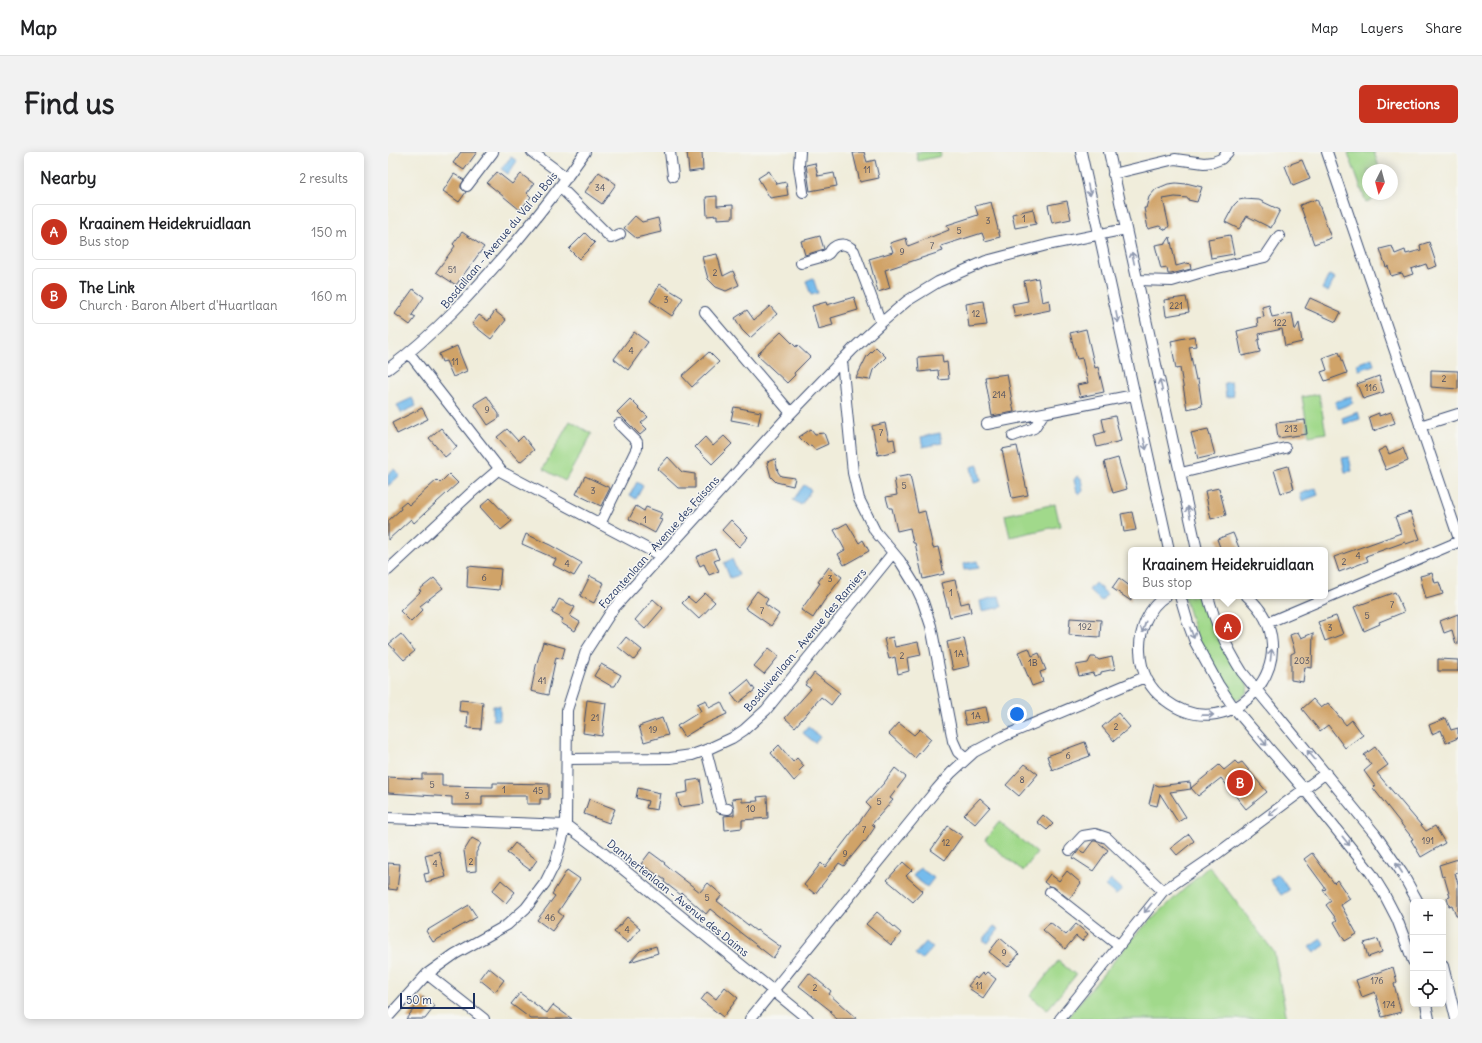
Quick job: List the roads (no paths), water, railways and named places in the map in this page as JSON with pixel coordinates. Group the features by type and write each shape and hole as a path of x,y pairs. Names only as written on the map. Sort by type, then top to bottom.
{"street":[{"path":"467,186 493,152"},
{"path":"532,152 567,178"},
{"name":"Bosdallaan - Avenue du Val au Bois","path":"388,369 409,353 447,319 482,281 560,187 585,152"},
{"path":"670,152 673,176"},
{"path":"800,152 799,166 803,192"},
{"path":"1081,152 1168,547"},
{"path":"1109,152 1196,547"},
{"path":"1113,174 1175,159 1204,163 1213,162 1220,159 1228,152"},
{"path":"1327,152 1458,536"},
{"path":"560,187 611,238 620,234"},
{"name":"Fazantenlaan - Avenue des Faisans","path":"388,1017 427,974 455,954 507,925 526,908 538,892 553,869 559,853 566,825 567,710 586,651 613,608 791,413 842,360 881,323 907,301 938,282 962,270 986,261 1047,245 1126,229"},
{"path":"1137,280 1172,281 1209,270 1265,258 1278,236"},
{"path":"801,263 828,254 838,245 844,244 849,246 854,251 881,323"},
{"path":"705,312 791,413"},
{"path":"409,353 506,476 661,556"},
{"path":"842,360 856,490 870,522 916,587 923,602 931,626 953,741 958,752 966,758"},
{"path":"987,424 1134,395"},
{"path":"1013,436 1034,428 1044,413"},
{"path":"1420,426 1458,414"},
{"path":"600,524 637,448 637,442 619,424"},
{"path":"1181,473 1285,448"},
{"path":"388,570 499,469"},
{"path":"1328,597 1458,542"},
{"name":"Bosduivenlaan - Avenue des Ramiers","path":"567,759 670,758 692,755 732,738 744,730 766,710 893,553"},
{"path":"1163,599 1153,609 1144,622 1140,642 1141,665 1145,676 1158,696 1175,708 1191,714 1213,715 1234,708 1248,699 1257,691 1270,668 1272,651 1270,632 1259,608 1250,599"},
{"path":"1181,599 1195,642 1234,708 1304,789 1357,854 1384,894 1397,919 1410,953"},
{"path":"1209,599 1216,622 1226,645 1242,672 1326,773 1389,853 1416,899"},
{"path":"1267,623 1324,599"},
{"path":"750,1019 937,789 966,758 983,746 1004,736 1145,676"},
{"path":"706,750 721,808 728,809"},
{"path":"1060,1019 1162,891 1210,859 1326,773"},
{"path":"388,818 566,825"},
{"name":"Damhertenlaan - Avenue des Daims","path":"566,825 602,852 808,1019"},
{"path":"1070,850 1083,836 1095,834 1107,838 1162,891"},
{"path":"1050,892 1118,945"},
{"path":"1444,971 1456,1019"},
{"path":"427,974 484,1019"},
{"path":"1427,1007 1429,1019"}],"water":[{"path":"511,157 517,161 508,174 501,169"},
{"path":"1329,275 1335,278 1328,292 1322,289"},
{"path":"813,278 818,293 811,295 806,281"},
{"path":"1372,358 1374,365 1359,370 1357,364"},
{"path":"1231,382 1234,396 1226,397 1224,383"},
{"path":"1351,396 1353,403 1337,409 1335,402"},
{"path":"412,398 416,406 401,413 397,405"},
{"path":"1358,412 1360,419 1344,424 1342,418"},
{"path":"940,433 942,443 923,447 921,437"},
{"path":"1349,457 1352,471 1345,472 1342,458"},
{"path":"978,465 981,481 974,483 971,467"},
{"path":"394,469 400,475 388,486 388,474"},
{"path":"1077,476 1081,478 1083,491 1080,494 1077,492 1074,480"},
{"path":"637,482 643,486 636,499 630,495"},
{"path":"804,485 811,490 801,505 793,500"},
{"path":"1316,488 1318,495 1302,501 1300,494"},
{"path":"732,559 739,575 730,578 724,563"},
{"path":"977,561 979,568 964,570 963,564"},
{"path":"1095,583 1107,594 1101,601 1089,590"},
{"path":"999,596 1002,607 982,611 980,601"},
{"path":"493,706 500,706 500,720 493,720"},
{"path":"808,727 820,737 815,743 803,733"},
{"path":"920,868 934,878 927,887 913,876"},
{"path":"1278,874 1289,890 1281,895 1270,880"},
{"path":"1111,880 1122,890 1116,895 1105,886"},
{"path":"994,926 999,929 988,943 983,940"},
{"path":"1321,939 1325,945 1314,953 1309,947"},
{"path":"926,942 933,948 922,960 915,954"}],"place":[{"name":"Kraainem Heidekruidlaan","path":"1228,627"},
{"name":"The Link","path":"1240,783"}]}
